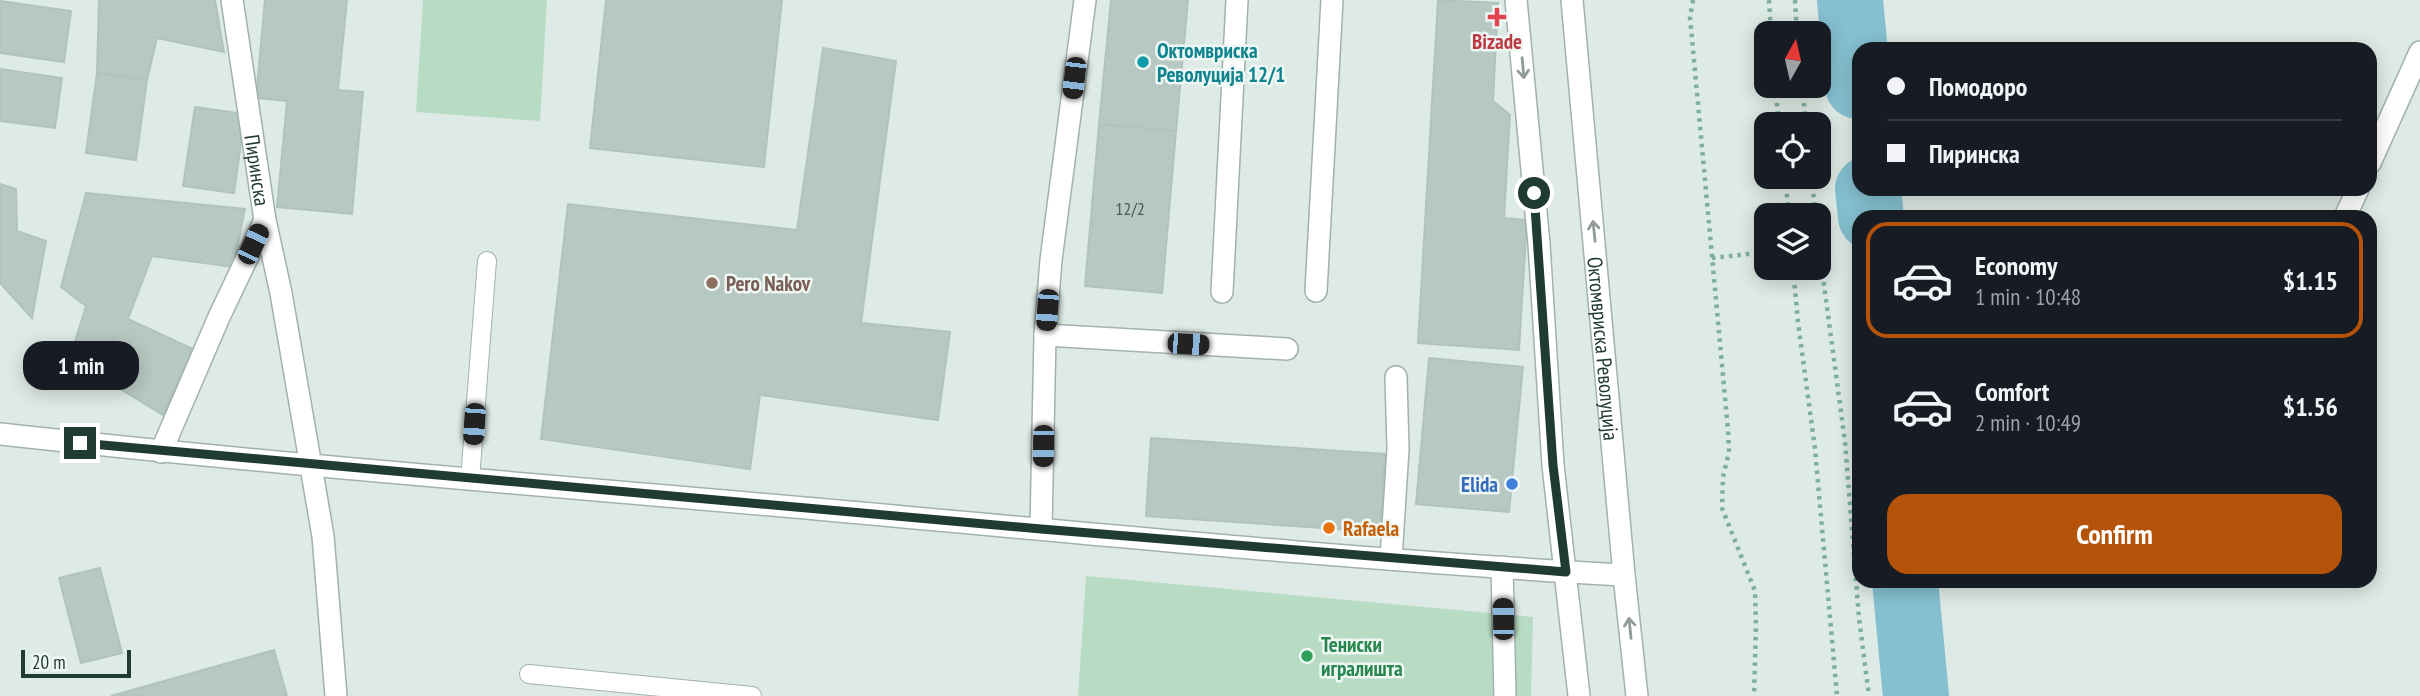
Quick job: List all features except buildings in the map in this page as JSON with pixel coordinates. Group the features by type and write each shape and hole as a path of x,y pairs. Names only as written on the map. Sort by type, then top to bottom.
{"street":[{"name":"Пиринска","path":"232,0 265,220 281,293 323,536 336,696"},
{"path":"1041,529 1045,335 1051,260 1085,0"},
{"path":"1223,292 1237,0"},
{"path":"1317,291 1332,0"},
{"path":"1517,0 1539,244 1553,465 1579,696"},
{"name":"Октомвриска Револуција","path":"1572,0 1637,696"},
{"path":"2377,147 2420,52"},
{"path":"161,452 219,317 265,220"},
{"path":"1045,335 1287,349"},
{"path":"1391,559 1398,449 1396,377"},
{"path":"0,434 161,452 1041,529 1391,559 1624,575"},
{"path":"1502,567 1505,696"}],"lane":[{"path":"470,479 487,261"},
{"path":"529,674 704,694 751,696"}],"path":[{"path":"1693,0 1690,17 1728,430 1729,452 1723,477 1723,508 1755,591 1754,696"},
{"path":"1769,0 1770,21"},
{"path":"1795,0 1796,21"},
{"path":"1713,258 1754,253"},
{"path":"1794,280 1815,449 1837,696"},
{"path":"1824,280 1845,442 1852,530"},
{"path":"1857,588 1869,696"}],"green space":[{"path":"423,0 547,0 540,121 416,112"},
{"name":"Тениски игралишта","path":"1086,576 1533,617 1531,696 1078,696"}],"waterway":[{"path":"1850,0 1854,42"},
{"path":"1869,196 1870,210"},
{"path":"1906,588 1916,696"}],"place":[{"name":"Bizade","path":"1497,17"},
{"name":"Октомвриска Револуција 12/1","path":"1143,62"},
{"name":"Pero Nakov","path":"712,283"},
{"name":"Elida","path":"1512,484"},
{"name":"Rafaela","path":"1329,528"},
{"name":"Тениски игралишта","path":"1307,656"}],"route":[{"path":"80,443 1041,529 1566,572 1553,465 1534,193"}]}
